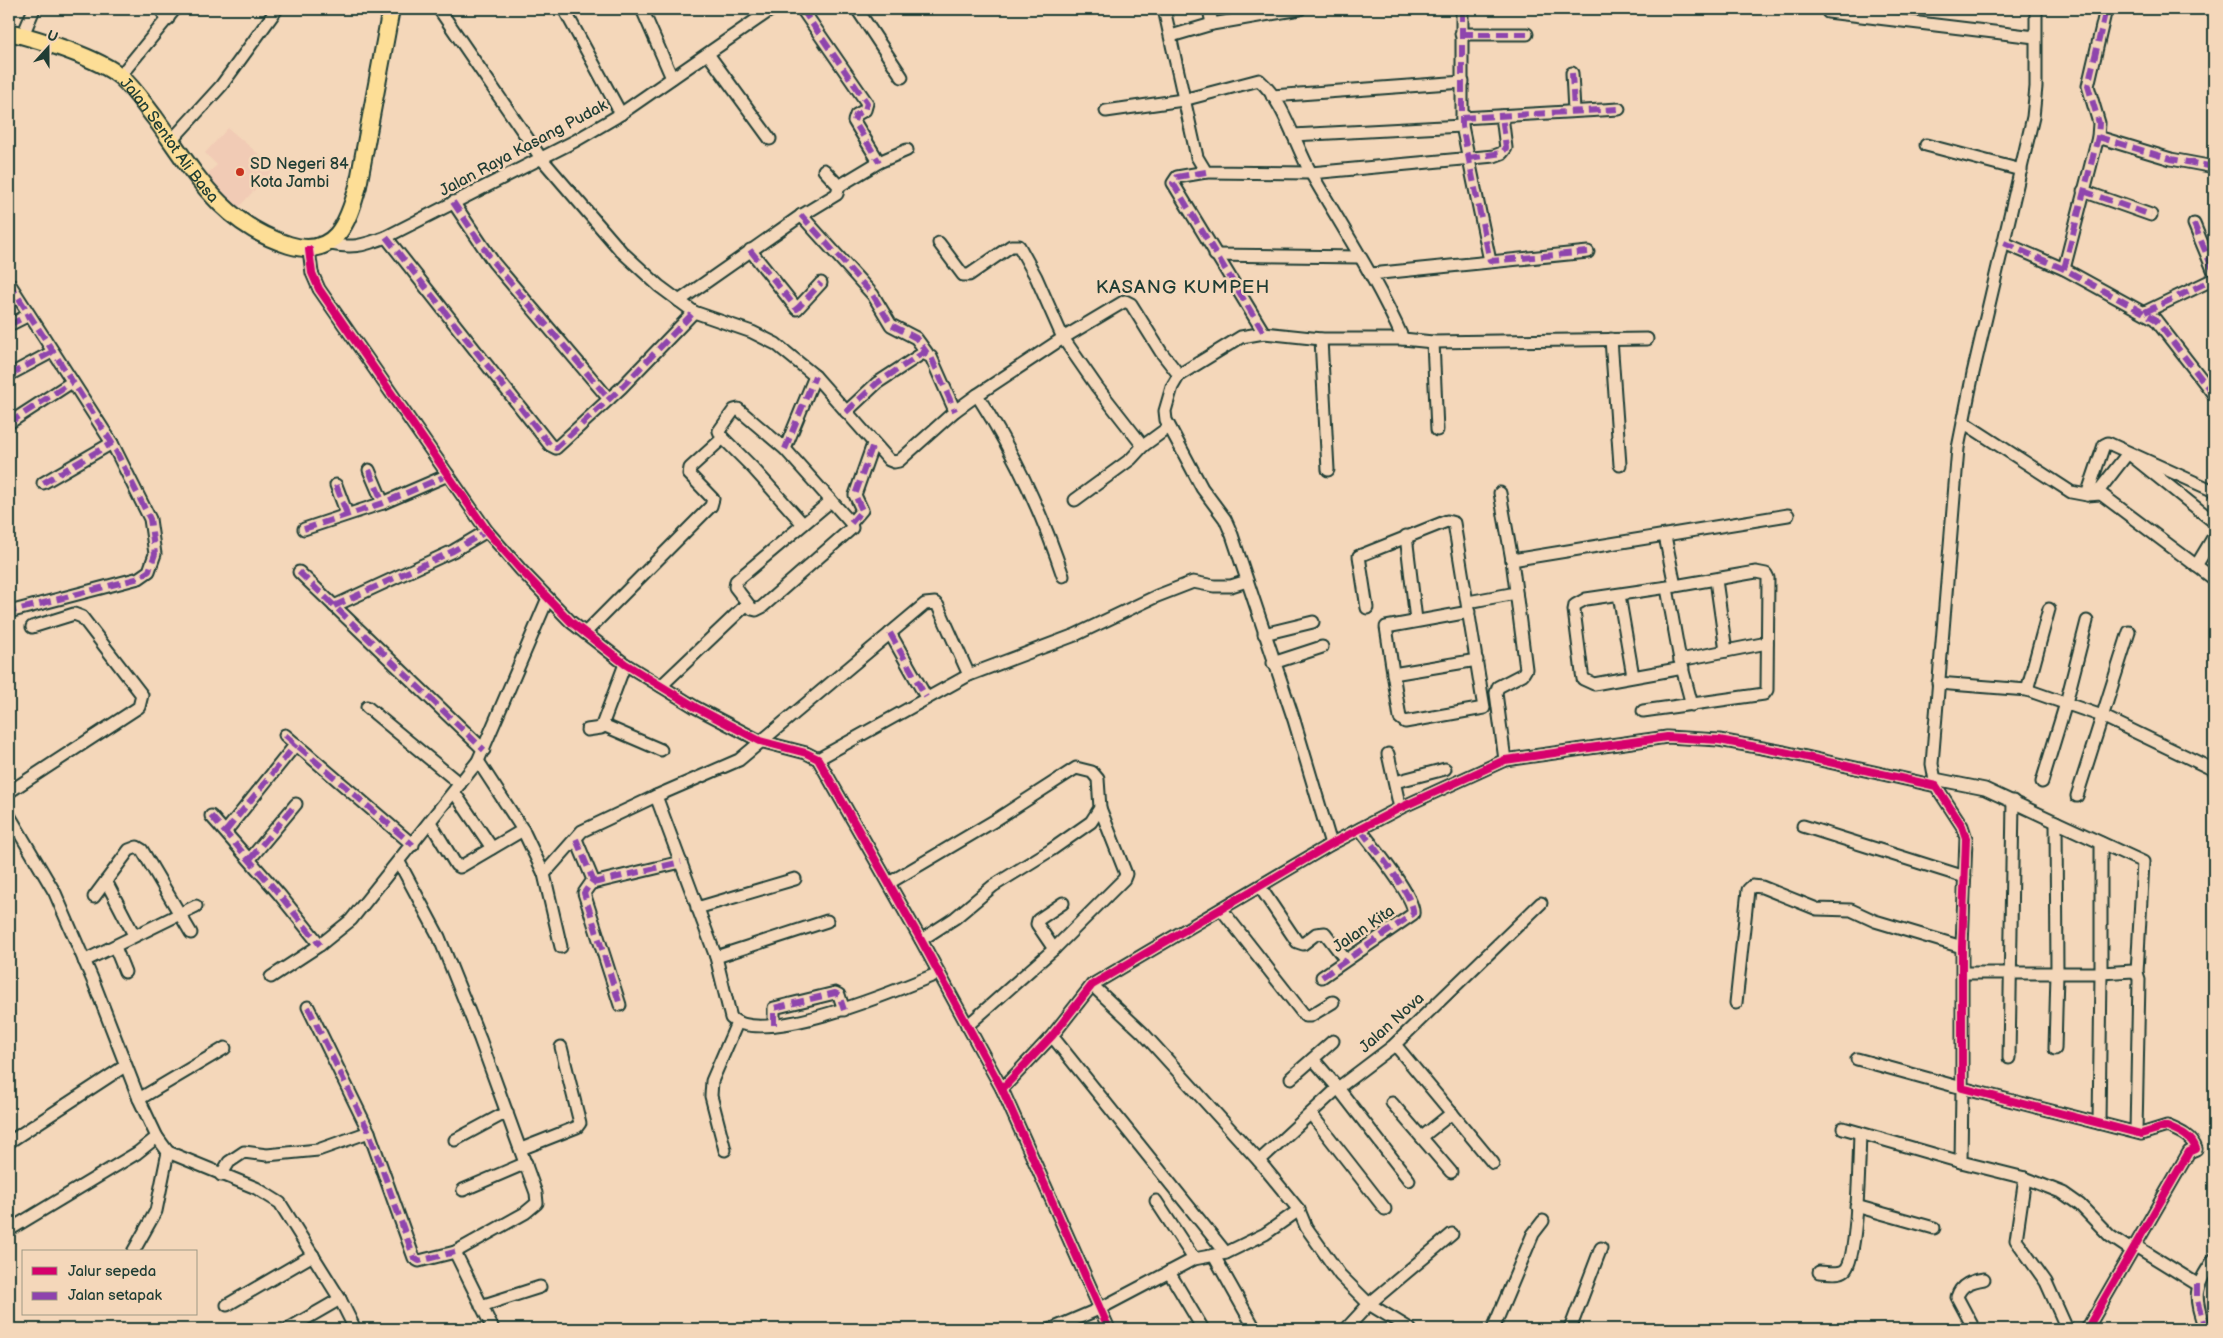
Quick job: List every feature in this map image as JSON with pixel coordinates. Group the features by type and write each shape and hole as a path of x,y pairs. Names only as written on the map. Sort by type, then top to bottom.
{"highway":[{"path":"309,250 326,243 340,231 351,213 391,9"},
{"name":"Jalan Sentot Ali Basa","path":"16,33 100,65 120,76 140,98 188,167 217,203 247,226 274,240 309,250"}],"street":[{"path":"16,33 34,9"},
{"path":"160,9 168,19"},
{"path":"120,76 175,9"},
{"path":"171,141 221,86 277,9"},
{"path":"438,9 541,158 621,251 694,312 752,332 776,344 815,376 889,460 899,461 955,411 977,395 1063,338 1125,301 1131,304 1161,352 1179,375"},
{"path":"564,9 621,114"},
{"path":"642,9 672,78"},
{"name":"Jalan Raya Kasang Pudak","path":"326,243 347,248 363,246 386,237 541,158 621,114 772,9"},
{"path":"802,9 867,103 866,110 856,115 854,121 879,162"},
{"path":"856,9 902,77"},
{"path":"1164,9 1197,157 1206,172"},
{"path":"1209,9 1212,24"},
{"path":"1170,36 1212,24 1300,9"},
{"path":"1462,9 1462,122 1490,260"},
{"path":"1961,1162 1964,973 1962,947 1966,838 1962,826 1936,783 1932,764 1958,448 1981,334 2004,243 2010,208 2021,170 2034,107 2036,9"},
{"path":"2064,269 2098,137 2099,123 2088,86 2106,9"},
{"path":"1828,12 2035,37"},
{"path":"1461,34 1527,34"},
{"path":"708,54 770,139"},
{"path":"1572,73 1574,112"},
{"path":"1106,111 1183,100 1253,80 1260,80 1272,96 1311,173 1321,187 1359,257 1372,274 1403,339"},
{"path":"1272,96 1463,82"},
{"path":"1293,135 1462,122 1502,116 1620,109"},
{"path":"1264,333 1173,183 1177,177 1206,172 1311,173 1469,158 1502,153 1506,148 1502,116"},
{"path":"2098,137 2171,159 2214,167"},
{"path":"1926,145 2021,170"},
{"path":"838,186 879,162 907,150"},
{"path":"679,301 801,215 837,194 838,186 824,170"},
{"path":"2083,191 2151,215"},
{"path":"453,202 494,263 609,399"},
{"path":"801,215 873,295 892,325 911,334 931,357 955,411"},
{"path":"2194,224 2214,272"},
{"path":"386,237 553,447 559,448 694,312"},
{"path":"939,243 963,275 969,275 1011,246 1019,246 1036,277 1063,338 1097,387 1143,446"},
{"path":"2004,243 2064,269 2155,319 2214,395"},
{"path":"309,250 312,273 319,289 487,531 548,598 585,633 625,664 661,686 760,741 799,751 818,759 921,940 1002,1089 1035,1159 1109,1329"},
{"path":"750,250 797,309 821,282"},
{"path":"1372,274 1490,260 1588,252"},
{"path":"1215,255 1359,257"},
{"path":"2145,312 2214,278"},
{"path":"9,283 112,443 150,519 156,554 154,564 139,578 9,612"},
{"path":"9,325 29,315"},
{"path":"1331,844 1294,720 1225,519 1202,488 1169,427 1164,411 1172,387 1179,375 1235,339 1264,333 1321,339 1403,339 1433,342 1647,339"},
{"path":"1321,339 1328,470"},
{"path":"1611,339 1620,465"},
{"path":"1433,342 1437,430"},
{"path":"9,375 52,352"},
{"path":"846,412 877,383 924,353 927,353"},
{"path":"785,449 815,376"},
{"path":"9,423 72,382"},
{"path":"977,395 1011,450 1045,523 1063,576"},
{"path":"803,524 754,468 723,438 719,431 736,409 785,449 851,523 852,529 762,607 756,610 747,604 735,587 736,581 831,501"},
{"path":"1963,422 2070,492 2092,494 2107,498 2214,579"},
{"path":"1075,500 1131,459 1143,446 1169,427"},
{"path":"585,633 711,506 713,499 690,474 690,468 723,438"},
{"path":"43,482 112,443"},
{"path":"851,523 862,510 855,495 873,444"},
{"path":"2092,494 2104,445 2114,444 2214,491"},
{"path":"2092,494 2128,452"},
{"path":"2128,452 2214,522"},
{"path":"369,470 383,503"},
{"path":"304,529 383,503 448,475"},
{"path":"336,485 348,514"},
{"path":"1500,493 1512,560 1526,669 1523,674 1498,687 1496,693 1506,760"},
{"path":"1512,560 1788,515"},
{"path":"1366,608 1359,556 1447,521 1454,524 1468,607 1477,660 1484,704 1481,710 1402,721 1386,627 1468,607 1516,593"},
{"path":"334,606 453,551 487,531"},
{"path":"1406,536 1416,620"},
{"path":"1665,536 1682,664 1692,705"},
{"path":"2196,566 2214,536"},
{"path":"299,572 484,750"},
{"path":"1643,711 1764,694 1769,682 1767,644 1768,578 1766,574 1756,572 1716,580 1586,599 1575,605 1583,679 1594,684 1767,644"},
{"path":"1716,580 1726,652"},
{"path":"818,759 926,697 969,675 1075,635 1187,584 1193,582 1214,586 1231,586 1247,581"},
{"path":"1619,595 1633,676"},
{"path":"271,977 320,945 351,920 400,862 478,761 548,598"},
{"path":"544,874 582,831 739,760 925,604 934,603 951,633 969,675"},
{"path":"661,686 747,604"},
{"path":"2026,690 2049,608"},
{"path":"9,792 139,708 142,702 142,695 82,617 74,614 32,627"},
{"path":"2042,782 2066,703 2087,621"},
{"path":"1264,634 1314,622"},
{"path":"2077,796 2128,632"},
{"path":"890,633 926,697"},
{"path":"1273,663 1322,648"},
{"path":"1393,674 1477,660"},
{"path":"587,730 596,730 603,725 625,664"},
{"path":"1938,683 2026,690 2102,716 2214,770"},
{"path":"367,707 457,788 492,848"},
{"path":"603,725 661,750"},
{"path":"285,735 413,845"},
{"path":"1002,1089 1052,1036 1092,985 1331,844 1400,808 1506,760 1589,746 1676,737 1719,740 1936,783 1985,789 2143,862 2137,973 2140,978 2139,1082 2136,1132"},
{"path":"226,831 296,744"},
{"path":"1388,754 1400,808"},
{"path":"478,761 523,830 544,874 562,947"},
{"path":"889,883 994,821 1076,768 1092,772 1098,779 1100,808 1126,874 1111,892 1054,949 967,1026"},
{"path":"1395,782 1445,769"},
{"path":"656,796 716,957 731,1018 737,1023 757,1027 774,1025 844,1010 864,1004 939,973"},
{"path":"2009,1058 2013,801"},
{"path":"250,859 296,804"},
{"path":"921,940 955,918 993,886 1051,850 1091,822 1100,808"},
{"path":"9,815 55,893 84,960 125,1066 157,1137 168,1152 256,1188 280,1203 340,1299 355,1329"},
{"path":"211,816 250,859 320,945"},
{"path":"430,822 457,866 460,867 523,830"},
{"path":"2055,1049 2057,973 2056,822"},
{"path":"1803,826 1965,877"},
{"name":"Jalan Kita","path":"1322,977 1345,959 1413,914 1414,911 1409,898 1360,829"},
{"path":"576,838 594,880 593,883"},
{"path":"2099,1123 2102,843"},
{"path":"94,897 129,850 137,847 142,850 191,932"},
{"path":"308,1007 369,1132 414,1258 420,1261 455,1252 525,1213 538,1203 526,1163 507,1112 439,938 400,862"},
{"path":"620,1005 584,893 593,883 681,862"},
{"path":"697,908 796,880"},
{"path":"106,881 134,935"},
{"path":"1736,1003 1748,890 1752,886 1762,887 1817,908 1851,910 1875,921 1962,947"},
{"path":"1260,887 1297,942 1303,944 1316,934 1325,933 1345,959"},
{"path":"1054,949 1036,924 1038,920 1063,902"},
{"name":"Jalan Nova","path":"1259,1161 1338,1088 1392,1047 1541,904"},
{"path":"84,960 115,947 134,935 196,906"},
{"path":"1222,910 1305,1016 1310,1016 1333,1002"},
{"path":"716,957 827,922"},
{"path":"115,947 125,972"},
{"path":"1964,973 2100,973 2133,971 2137,973"},
{"path":"1092,985 1143,1033 1259,1161 1299,1210 1306,1227 1340,1275 1368,1304 1410,1329"},
{"path":"774,1025 774,1008 835,994 839,995 844,1010"},
{"path":"724,1150 710,1096 712,1081 737,1023"},
{"path":"1052,1036 1226,1253"},
{"path":"1291,1078 1334,1041"},
{"path":"1392,1047 1397,1047 1494,1163"},
{"path":"139,1099 225,1048"},
{"path":"521,1150 577,1127 580,1123 561,1048"},
{"path":"1312,1059 1338,1088 1409,1180"},
{"path":"1857,1059 2136,1132 2147,1133 2167,1126 2189,1137 2196,1149 2188,1152 2087,1329"},
{"path":"9,1142 125,1066"},
{"path":"1392,1103 1451,1172"},
{"path":"455,1140 507,1112"},
{"path":"1422,1137 1452,1113"},
{"path":"1310,1114 1385,1209"},
{"path":"1844,1128 1961,1162 2025,1178 2071,1197 2110,1236 2197,1284"},
{"path":"221,1175 229,1162 244,1152 266,1155 318,1150 369,1132"},
{"path":"1819,1272 1840,1273 1846,1269 1851,1261 1854,1242 1860,1133"},
{"path":"9,1230 137,1153 157,1137"},
{"path":"134,1250 156,1212 168,1152"},
{"path":"463,1190 526,1163"},
{"path":"2025,1178 2016,1240 2046,1282 2067,1329"},
{"path":"1156,1201 1194,1259"},
{"path":"1856,1206 1934,1228"},
{"path":"1052,1329 1099,1309 1194,1259 1226,1253 1265,1234 1299,1210"},
{"path":"1493,1329 1533,1234 1543,1221"},
{"path":"1346,1329 1368,1304 1452,1234"},
{"path":"1570,1329 1601,1248"},
{"path":"455,1252 493,1329"},
{"path":"227,1305 313,1255"},
{"path":"1214,1256 1255,1329"},
{"path":"2205,1329 2197,1300 2197,1284 2214,1259"},
{"path":"1169,1272 1203,1329"},
{"path":"1974,1329 1957,1297 1962,1288 1970,1282 1984,1279"},
{"path":"481,1306 540,1287"},
{"path":"288,1329 340,1299"}],"shaded area":[{"name":"SD Negeri 84 Kota Jambi","path":"228,128 275,168 237,209 205,176 217,165 205,153"}],"marked path":[{"path":"802,9 867,103 865,110 856,115 854,121 879,162"},
{"path":"1462,9 1462,126 1490,261 1588,252"},
{"path":"2064,269 2098,137 2099,123 2088,86 2106,9"},
{"path":"1461,34 1527,34"},
{"path":"1572,73 1574,111"},
{"path":"1462,118 1619,109"},
{"path":"1469,158 1502,153 1506,148 1502,116"},
{"path":"2098,137 2171,159 2214,167"},
{"path":"1206,172 1177,177 1173,183 1264,333"},
{"path":"2083,191 2151,215"},
{"path":"453,202 494,263 609,399"},
{"path":"801,215 873,295 891,325 916,338 927,353"},
{"path":"2194,224 2214,272"},
{"path":"386,237 550,445 556,448 621,388 694,312"},
{"path":"2004,243 2064,269 2155,319 2214,395"},
{"path":"750,250 797,309 821,283"},
{"path":"2145,312 2214,279"},
{"path":"9,283 112,443 150,519 155,554 149,571 139,578 9,612"},
{"path":"9,325 29,315"},
{"path":"9,375 52,352"},
{"path":"846,412 877,383 923,353 931,357 955,411"},
{"path":"785,449 815,376"},
{"path":"9,423 72,382"},
{"path":"43,483 112,443"},
{"path":"851,523 862,510 855,495 873,444"},
{"path":"369,470 383,503"},
{"path":"304,529 383,503 448,475"},
{"path":"336,485 347,514"},
{"path":"334,606 453,551 487,531"},
{"path":"299,572 484,750"},
{"path":"890,633 926,697"},
{"path":"285,735 413,845"},
{"path":"226,831 296,744"},
{"path":"250,859 296,804"},
{"path":"211,816 279,894 320,945"},
{"path":"1322,977 1413,914 1408,896 1401,884 1360,829"},
{"path":"576,839 593,880 584,893 620,1005"},
{"path":"593,883 681,862"},
{"path":"774,1025 774,1008 835,993 839,995 844,1010"},
{"path":"308,1007 369,1132 414,1258 419,1261 455,1252"},
{"path":"2197,1284 2197,1300 2205,1329"}],"cycle path":[{"path":"309,250 312,273 319,289 487,531 571,622 625,664 695,707 760,741 806,753 818,759 921,940 1002,1089 1109,1329"},
{"path":"1002,1089 1052,1036 1092,985 1331,844 1400,808 1505,760 1667,737 1719,740 1784,752 1936,786 1962,826 1966,838 1962,947 1962,1088 2141,1134 2167,1126 2184,1134 2194,1144 2196,1149 2189,1152 2087,1329"}],"place":[{"name":"SD Negeri 84 Kota Jambi","path":"240,172"}],"district":[{"name":"KASANG KUMPEH","path":"1183,286"}]}
